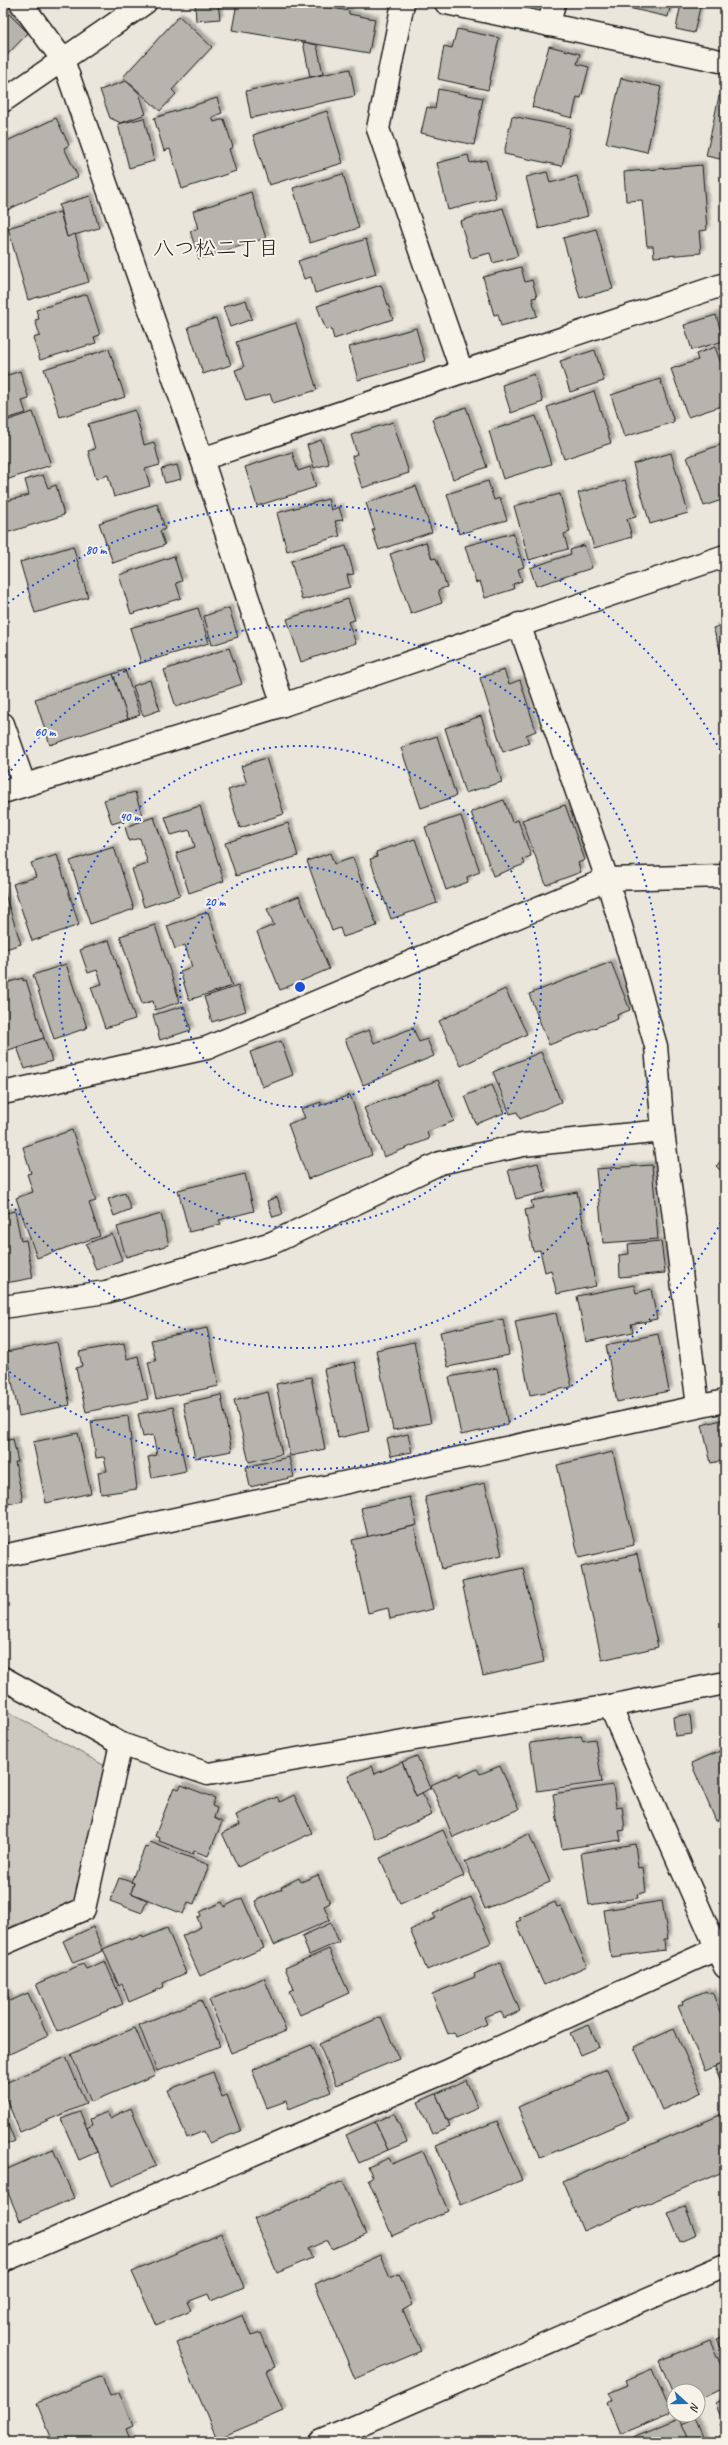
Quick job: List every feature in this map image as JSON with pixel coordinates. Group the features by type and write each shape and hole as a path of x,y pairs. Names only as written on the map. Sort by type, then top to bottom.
{"street":[{"path":"21,3 63,60 202,458 283,705"},
{"path":"3,101 145,3"},
{"path":"403,3 378,129 462,372"},
{"path":"446,3 725,62"},
{"path":"549,25 554,3"},
{"path":"202,458 725,284"},
{"path":"3,792 24,784 283,705 519,624 725,556"},
{"path":"519,624 607,879 656,1046 663,1131 698,1406"},
{"path":"3,724 24,784"},
{"path":"3,1093 206,1048 607,879 725,876"},
{"path":"3,1307 106,1292 272,1243 440,1163 523,1145 663,1131"},
{"path":"3,1556 725,1401"},
{"path":"3,1678 121,1744 208,1774 610,1706 725,1683"},
{"path":"3,2261 722,1953 610,1706"},
{"path":"3,1944 84,1909 121,1744"},
{"path":"320,2442 725,2265"}],"shaded area":[{"path":"3,1709 114,1771 95,1892 3,1930"}],"building":[{"path":"195,3 218,3 220,19 196,21"},
{"path":"237,3 305,3 349,11 349,14 375,19 369,53 232,30"},
{"path":"607,3 671,3 668,17"},
{"path":"681,3 701,3 694,33 676,29"},
{"path":"3,8 28,33 3,59"},
{"path":"179,16 212,47 172,90 176,94 160,111 123,77"},
{"path":"457,29 499,38 488,90 438,79 444,46 452,48"},
{"path":"303,42 317,45 323,74 310,77"},
{"path":"549,46 580,54 577,64 589,67 581,98 577,97 572,118 532,107"},
{"path":"350,69 355,96 251,118 246,91"},
{"path":"621,78 661,87 647,152 606,143"},
{"path":"126,81 139,93 146,114 121,123 110,118 100,90"},
{"path":"438,89 483,98 474,145 421,133 427,107 435,109"},
{"path":"719,96 725,98 725,160 706,156"},
{"path":"217,98 222,113 212,117 214,122 224,119 233,147 229,149 236,171 182,189 170,149 164,151 154,118"},
{"path":"327,111 343,163 269,185 253,135"},
{"path":"512,116 570,128 562,166 504,154"},
{"path":"56,118 69,145 64,148 78,177 3,212 3,143"},
{"path":"144,118 154,161 129,168 118,124"},
{"path":"468,155 470,163 486,160 496,198 448,210 437,163"},
{"path":"702,165 707,230 699,231 701,253 654,257 653,246 647,246 642,200 626,201 624,172"},
{"path":"547,172 550,183 577,176 588,216 539,229 526,177"},
{"path":"343,174 359,228 310,243 293,188"},
{"path":"251,192 266,238 199,259 190,231 198,229 193,211"},
{"path":"90,196 99,228 67,237 59,205"},
{"path":"503,208 518,256 493,263 490,253 471,258 460,221"},
{"path":"60,212 67,237 75,234 89,282 28,300 8,228"},
{"path":"596,229 613,289 580,298 563,238"},
{"path":"366,239 376,274 315,293 311,277 304,279 298,261"},
{"path":"521,267 525,282 532,280 537,297 532,298 537,316 501,326 498,314 494,315 483,277"},
{"path":"381,285 393,319 334,339 331,328 326,330 317,306"},
{"path":"87,294 100,335 94,337 96,343 40,360 33,338 40,336 35,320 39,319 36,310"},
{"path":"246,300 252,319 230,327 223,307"},
{"path":"716,315 724,341 692,350 684,325"},
{"path":"216,318 231,365 203,374 188,327"},
{"path":"296,323 317,390 273,403 270,394 246,401 235,370 244,367 236,342"},
{"path":"416,328 425,361 358,380 349,347"},
{"path":"715,347 725,374 725,405 688,417 671,369 698,360 696,354"},
{"path":"109,349 125,397 60,417 44,369"},
{"path":"595,350 604,381 570,392 560,361"},
{"path":"20,371 29,399 22,401 26,413 3,420 3,377"},
{"path":"534,374 543,402 511,413 502,385"},
{"path":"660,379 674,422 624,437 611,395"},
{"path":"594,391 611,443 564,459 547,407"},
{"path":"466,407 487,467 453,479 432,419"},
{"path":"135,410 144,445 154,442 160,465 145,469 150,486 114,497 108,475 96,479 88,451 95,449 88,424"},
{"path":"33,412 51,465 3,481 3,422"},
{"path":"536,416 551,464 503,479 489,431"},
{"path":"393,422 409,473 362,488 352,456 357,454 351,435"},
{"path":"321,440 329,464 314,468 307,445"},
{"path":"725,443 725,499 704,506 687,457"},
{"path":"292,452 298,471 310,467 316,487 257,506 245,467"},
{"path":"671,453 688,513 650,524 633,464"},
{"path":"177,465 181,479 165,483 161,469"},
{"path":"43,475 48,488 56,485 64,515 3,534 3,502 29,495 25,480"},
{"path":"625,480 636,517 627,519 632,537 594,548 578,493"},
{"path":"488,481 494,500 500,498 507,520 459,534 447,494"},
{"path":"416,486 432,532 379,550 372,530 375,530 366,503"},
{"path":"560,494 570,532 564,534 568,549 529,560 514,506"},
{"path":"328,499 331,510 339,507 343,520 335,521 340,536 287,551 277,513"},
{"path":"157,504 165,529 160,531 165,545 113,563 99,523"},
{"path":"513,533 524,567 518,569 522,581 513,584 514,589 485,598 480,581 476,583 465,546"},
{"path":"426,542 432,559 436,558 447,587 438,590 442,603 411,614 390,554"},
{"path":"584,545 592,568 536,586 530,568 571,554 570,550"},
{"path":"73,546 88,597 35,613 20,562"},
{"path":"346,546 354,574 347,575 350,587 302,600 291,561"},
{"path":"174,556 182,581 176,583 181,598 131,614 119,575"},
{"path":"348,599 355,620 348,622 356,643 301,662 287,619"},
{"path":"198,608 209,643 141,663 130,628"},
{"path":"229,608 238,637 212,645 204,616"},
{"path":"725,624 725,664 713,628"},
{"path":"229,648 242,684 176,707 164,670"},
{"path":"125,670 140,715 128,719 113,674"},
{"path":"504,670 509,684 520,680 536,731 526,735 529,743 503,752 480,678"},
{"path":"113,674 128,719 50,745 35,699"},
{"path":"150,680 160,710 143,716 133,686"},
{"path":"481,716 502,782 465,793 445,728"},
{"path":"437,736 456,796 421,808 401,748"},
{"path":"266,758 284,814 240,828 228,790 247,784 241,766"},
{"path":"135,792 142,815 112,824 104,800"},
{"path":"504,800 512,822 518,820 531,856 523,859 525,864 493,876 471,812"},
{"path":"565,805 585,860 578,863 581,872 546,885 522,820"},
{"path":"200,806 224,881 189,893 176,853 195,847 190,830 171,835 165,817"},
{"path":"461,816 480,872 467,877 468,882 446,890 425,827"},
{"path":"154,817 180,895 144,907 132,869 148,864 140,838 129,841 125,827"},
{"path":"288,823 298,856 236,876 225,843"},
{"path":"415,839 437,903 391,919 370,859 377,857 376,852"},
{"path":"114,847 134,909 90,924 70,861"},
{"path":"330,853 334,864 353,858 377,926 343,937 340,928 332,931 307,861"},
{"path":"57,855 79,925 32,941 13,884 36,877 31,863"},
{"path":"3,888 21,944 3,950"},
{"path":"299,896 329,969 280,990 257,932 274,925 267,909"},
{"path":"208,912 232,986 189,1000 180,971 192,967 185,945 175,949 167,926"},
{"path":"155,925 180,1002 155,1010 153,1001 142,1004 120,936"},
{"path":"109,940 135,1019 105,1028 91,987 102,984 97,970 88,973 80,950"},
{"path":"611,962 630,1010 617,1015 618,1019 549,1045 529,994"},
{"path":"66,964 87,1028 54,1039 33,975"},
{"path":"23,978 23,981 26,980 44,1038 3,1052 3,984"},
{"path":"238,986 246,1011 212,1022 204,997"},
{"path":"505,989 527,1034 461,1066 439,1021"},
{"path":"184,1006 191,1030 160,1040 153,1015"},
{"path":"413,1028 419,1042 427,1039 434,1056 363,1085 345,1039 369,1030 374,1043"},
{"path":"44,1038 52,1061 25,1069 17,1047"},
{"path":"281,1041 293,1075 262,1087 250,1052"},
{"path":"541,1052 561,1102 520,1119 517,1112 510,1114 493,1072"},
{"path":"438,1080 454,1121 427,1132 429,1139 384,1157 364,1108"},
{"path":"492,1085 504,1113 476,1124 465,1096"},
{"path":"350,1095 372,1155 308,1179 288,1124 305,1118 301,1109 321,1102 321,1105"},
{"path":"72,1130 96,1201 89,1203 100,1236 37,1258 16,1198 33,1192 27,1174 31,1173 23,1147"},
{"path":"725,1157 725,1175 716,1166"},
{"path":"538,1163 546,1192 516,1199 508,1170"},
{"path":"652,1165 658,1239 603,1243 596,1169"},
{"path":"245,1174 254,1211 219,1220 221,1224 189,1232 178,1190"},
{"path":"577,1192 596,1286 557,1294 551,1270 545,1272 540,1250 533,1251 525,1210 533,1208 531,1201"},
{"path":"125,1193 131,1209 114,1216 108,1199"},
{"path":"277,1197 283,1214 273,1217 267,1201"},
{"path":"5,1207 6,1213 15,1211 21,1241 26,1240 33,1278 6,1283 3,1274"},
{"path":"161,1214 169,1245 126,1257 117,1227"},
{"path":"112,1234 122,1260 96,1270 86,1244"},
{"path":"661,1241 665,1273 620,1277 619,1255 629,1254 628,1244"},
{"path":"634,1285 636,1293 651,1289 657,1319 631,1324 633,1332 586,1342 577,1296"},
{"path":"556,1313 572,1387 530,1395 515,1321"},
{"path":"503,1319 509,1355 448,1367 440,1332"},
{"path":"207,1328 219,1386 156,1399 148,1362 156,1361 151,1340"},
{"path":"658,1334 669,1391 617,1402 606,1345"},
{"path":"57,1342 70,1405 19,1416 6,1352"},
{"path":"414,1342 431,1423 393,1430 376,1350"},
{"path":"124,1343 127,1359 138,1356 148,1399 86,1412 76,1368 82,1366 79,1352"},
{"path":"355,1362 369,1431 338,1438 324,1369"},
{"path":"497,1368 508,1425 461,1435 449,1377"},
{"path":"311,1377 325,1449 290,1456 276,1384"},
{"path":"268,1392 282,1454 249,1462 234,1400"},
{"path":"221,1395 232,1451 195,1458 183,1403"},
{"path":"173,1407 186,1471 152,1478 148,1457 157,1455 153,1435 143,1437 138,1414"},
{"path":"128,1416 137,1489 101,1494 98,1472 107,1471 104,1457 96,1458 91,1421"},
{"path":"725,1419 725,1460 711,1463 702,1425"},
{"path":"78,1433 91,1493 46,1503 33,1442"},
{"path":"408,1434 412,1452 391,1456 387,1439"},
{"path":"13,1439 18,1462 15,1462 23,1501 3,1505 3,1441"},
{"path":"613,1452 634,1545 579,1558 557,1465"},
{"path":"289,1457 294,1477 250,1487 246,1467"},
{"path":"725,1477 725,1494 721,1478"},
{"path":"485,1483 502,1555 442,1569 425,1497"},
{"path":"410,1497 417,1525 368,1537 361,1508"},
{"path":"414,1526 433,1609 390,1619 388,1608 368,1613 352,1540"},
{"path":"637,1554 658,1647 602,1660 581,1567"},
{"path":"523,1568 544,1662 483,1676 462,1582"},
{"path":"690,1714 692,1734 675,1736 673,1717"},
{"path":"581,1736 583,1741 595,1739 602,1782 537,1791 530,1743"},
{"path":"725,1749 725,1817 716,1821 691,1763"},
{"path":"417,1756 431,1788 416,1796 402,1762"},
{"path":"402,1762 416,1796 422,1793 432,1815 375,1839 348,1776 372,1766 375,1774"},
{"path":"500,1766 519,1809 453,1837 431,1785 458,1773 460,1777 477,1769 480,1774"},
{"path":"181,1785 215,1798 212,1806 217,1808 214,1818 222,1822 208,1856 194,1851 193,1854 159,1841 160,1838 155,1836 174,1787 179,1789"},
{"path":"613,1785 616,1807 622,1806 625,1830 619,1831 621,1840 562,1849 553,1794"},
{"path":"294,1795 312,1833 238,1867 222,1833 240,1825 236,1815 277,1797 280,1802"},
{"path":"443,1830 464,1876 400,1904 380,1858"},
{"path":"529,1834 550,1882 485,1909 465,1862"},
{"path":"150,1842 209,1865 194,1904 188,1902 183,1914 131,1893 134,1883 131,1882 145,1847 148,1848"},
{"path":"635,1844 638,1868 643,1867 646,1892 637,1894 638,1898 589,1905 581,1853"},
{"path":"318,1875 330,1903 324,1906 330,1920 274,1945 255,1901 282,1889 281,1887 299,1878 301,1882"},
{"path":"119,1878 134,1883 131,1893 147,1900 142,1913 110,1901"},
{"path":"471,1897 491,1943 427,1970 410,1930 436,1918 433,1914"},
{"path":"242,1898 264,1948 200,1976 182,1936 201,1927 197,1917 201,1916 200,1912 222,1902 224,1907"},
{"path":"662,1901 668,1939 664,1939 665,1950 611,1957 604,1910"},
{"path":"555,1902 557,1907 561,1906 587,1966 544,1985 516,1922 521,1920 519,1918"},
{"path":"331,1923 339,1942 309,1955 302,1936"},
{"path":"93,1927 103,1951 73,1963 63,1941"},
{"path":"167,1928 186,1973 163,1983 164,1987 129,2002 122,1984 119,1986 103,1949 130,1938 131,1940 142,1935 143,1938"},
{"path":"329,1949 349,1993 300,2015 289,1991 294,1989 285,1968"},
{"path":"105,1961 123,2004 57,2032 36,1984 83,1964 86,1969"},
{"path":"500,1963 520,2011 504,2018 501,2011 484,2017 487,2024 456,2037 454,2032 448,2034 432,1994 475,1977 474,1974"},
{"path":"264,1978 286,2031 231,2053 209,2000"},
{"path":"6,1991 10,2001 28,1993 48,2036 3,2057 3,1993"},
{"path":"706,1991 708,1994 712,1992 725,2023 725,2062 705,2071 678,2006 683,2004 682,2001"},
{"path":"201,2000 220,2046 157,2071 139,2025"},
{"path":"381,2017 399,2059 336,2085 319,2044"},
{"path":"589,2025 599,2047 580,2055 570,2033"},
{"path":"135,2028 155,2075 91,2102 71,2054"},
{"path":"674,2029 702,2092 662,2110 634,2047"},
{"path":"311,2045 331,2092 289,2109 286,2101 267,2108 252,2070"},
{"path":"66,2057 86,2104 20,2132 3,2091 3,2084"},
{"path":"725,2062 725,2091 715,2067"},
{"path":"607,2069 629,2120 540,2158 518,2107"},
{"path":"213,2072 222,2097 227,2095 241,2131 209,2143 204,2131 187,2138 168,2090"},
{"path":"466,2080 478,2108 448,2121 436,2094"},
{"path":"436,2094 450,2126 432,2134 418,2102"},
{"path":"131,2108 156,2166 112,2186 87,2128 92,2125 90,2119 107,2112 110,2118"},
{"path":"80,2112 97,2152 79,2160 61,2119"},
{"path":"394,2113 407,2142 388,2150 375,2122"},
{"path":"725,2113 725,2171 583,2231 563,2182"},
{"path":"3,2114 15,2141 3,2146"},
{"path":"497,2121 522,2180 461,2205 436,2146"},
{"path":"375,2122 388,2150 359,2163 346,2135"},
{"path":"53,2149 74,2198 20,2221 3,2181 3,2171"},
{"path":"423,2151 448,2211 392,2236 368,2179 373,2177 368,2167 389,2158 392,2164"},
{"path":"343,2181 366,2235 332,2249 328,2240 308,2249 312,2258 277,2273 254,2219"},
{"path":"685,2207 696,2235 680,2242 668,2213"},
{"path":"221,2234 244,2287 211,2301 208,2294 187,2302 191,2310 156,2325 132,2272"},
{"path":"380,2255 390,2278 399,2274 412,2305 403,2310 421,2351 355,2379 315,2284"},
{"path":"243,2315 251,2336 261,2333 275,2367 266,2371 283,2411 217,2439 176,2343"},
{"path":"725,2336 725,2356 717,2339"},
{"path":"710,2340 725,2375 725,2388 706,2396 706,2383 668,2383 659,2361"},
{"path":"652,2369 666,2401 666,2415 620,2434 607,2403 612,2400 609,2393 628,2385 626,2380"},
{"path":"102,2376 110,2396 119,2392 133,2426 126,2429 131,2442 53,2442 37,2403"},
{"path":"725,2399 725,2438 719,2425 724,2424 715,2403"},
{"path":"668,2423 682,2423 690,2442 635,2442 633,2437"},
{"path":"697,2423 705,2442 690,2442 682,2424"}],"district":[{"name":"八つ松二丁目","path":"216,248"}]}
